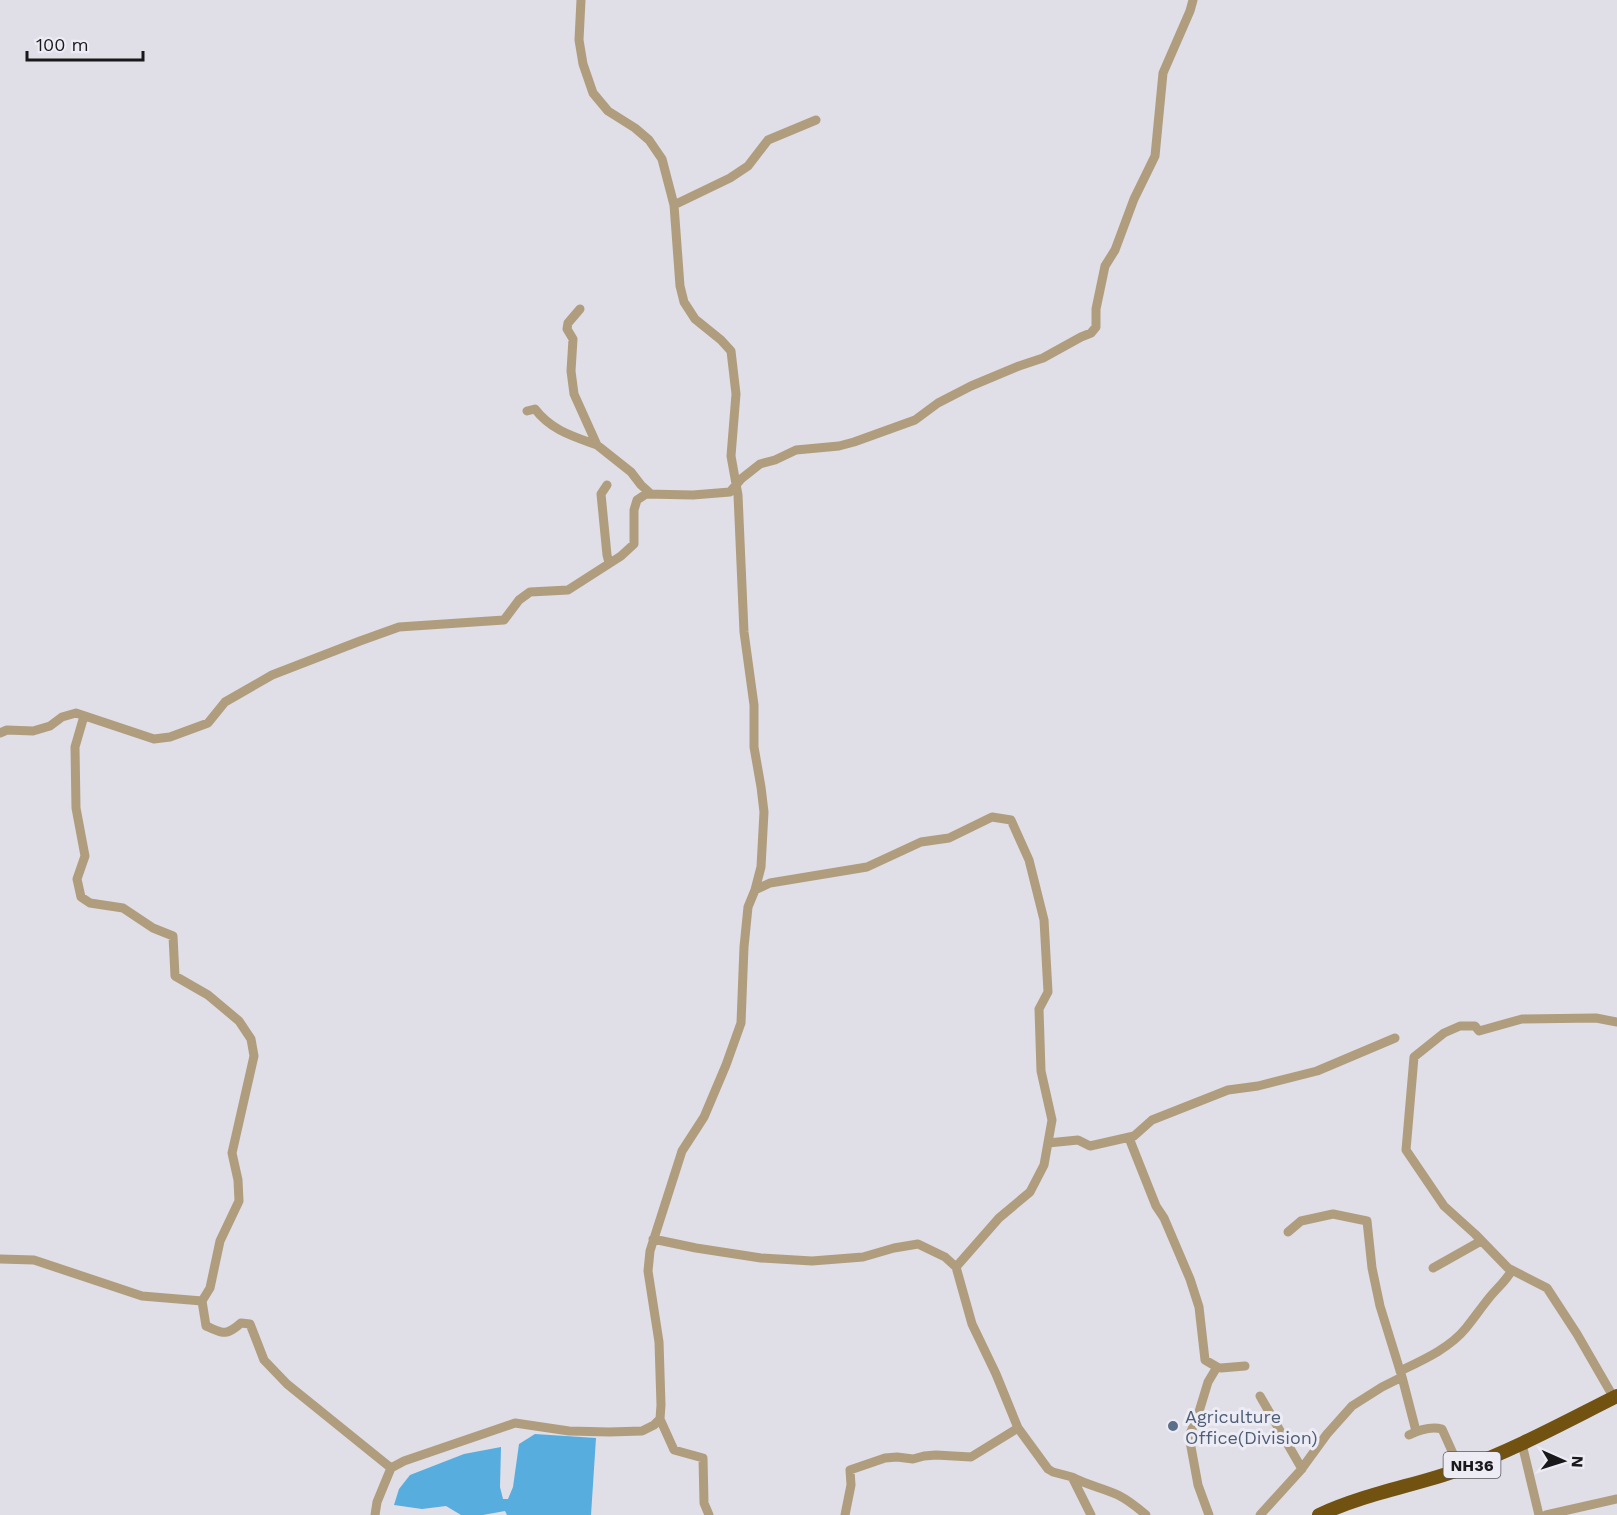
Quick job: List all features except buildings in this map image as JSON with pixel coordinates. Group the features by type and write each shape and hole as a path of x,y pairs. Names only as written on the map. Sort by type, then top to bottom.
{"highway":[{"name":"NH36","path":"1319,1515 1368,1496 1460,1469 1522,1444 1616,1397"}],"street":[{"path":"581,0 579,40 583,64 593,93 608,111 649,140 662,159 674,205 680,286 684,303 695,319 731,351 736,394 731,456 738,495 744,632 754,705 754,747 764,812 761,867 748,907 741,1023 704,1117 682,1151 653,1239 648,1271 659,1342 660,1419 674,1450 703,1458 704,1503 709,1515"},
{"path":"0,733 7,730 33,730 50,726 62,717 76,713 154,739 170,736 208,723 225,702 272,675 399,627 504,621 519,600 530,592 568,590 621,556 634,544 634,510 637,500 646,494 693,495 729,492 760,464 796,450 839,446 915,420 938,403 971,386 1043,358 1091,333 1096,327 1096,309 1105,266 1115,250 1134,200 1155,156 1163,73 1193,0"},
{"path":"674,205 730,178 748,166 768,140 816,120"},
{"path":"580,309 568,323 567,328 573,339 571,371 574,394 597,445"},
{"path":"526,411 535,409 543,420 562,432 597,445 631,472 651,494"},
{"path":"607,484 601,494 609,563"},
{"path":"84,716 75,747 76,808 85,856 77,879 81,897 90,903 123,908 153,928 173,936 175,976 208,995 231,1014 251,1039 254,1056 232,1153 238,1180 239,1201 220,1241 210,1288 202,1301 206,1326 225,1333 232,1332 241,1323 250,1324 264,1360 287,1384 391,1468"},
{"path":"755,890 770,883 867,867 921,842 949,838 992,817 1011,820 1029,860 1044,920 1048,992 1039,1009 1041,1071 1052,1120 1044,1165 1030,1192 999,1218 956,1267"},
{"path":"1616,1397 1547,1288 1512,1270 1444,1206 1406,1150 1414,1057 1444,1033 1460,1026 1474,1026 1479,1031 1522,1019 1596,1018 1617,1022"},
{"path":"1048,1143 1078,1140 1090,1146 1134,1136 1152,1120 1228,1090 1258,1086 1317,1071 1395,1038"},
{"path":"1129,1137 1156,1206 1164,1218 1190,1279 1199,1306 1205,1360 1221,1368 1245,1366"},
{"path":"1288,1232 1301,1221 1333,1214 1366,1221 1380,1306 1401,1374 1412,1433 1425,1429 1442,1429 1460,1469"},
{"path":"653,1239 761,1258 812,1261 863,1257 918,1244 945,1257 956,1267 972,1324 1018,1428 1048,1469 1118,1496 1146,1515"},
{"path":"1433,1268 1481,1241"},
{"path":"0,1259 34,1260 142,1296 202,1301"},
{"path":"1260,1515 1302,1469 1327,1434 1352,1406 1450,1343 1466,1329 1471,1319 1497,1287 1507,1280 1512,1270"},
{"path":"1209,1515 1198,1485 1189,1436 1208,1382 1217,1367"},
{"path":"1260,1396 1302,1469"},
{"path":"375,1515 377,1502 391,1468 404,1461 515,1423 569,1431 609,1432 642,1431 660,1419"},
{"path":"845,1515 851,1485 850,1470 885,1458 913,1459 936,1455 971,1457 1018,1428"},
{"path":"1522,1444 1539,1515"},
{"path":"1072,1477 1090,1515"},
{"path":"1546,1515 1617,1499"}],"water":[{"path":"535,1434 596,1438 591,1515 507,1515 505,1511 483,1515 461,1515 446,1506 422,1509 394,1505 399,1489 410,1475 464,1454 501,1447 500,1487 503,1499 508,1499 513,1487 519,1444"}],"place":[{"name":"Agriculture Office(Division)","path":"1173,1426"}]}
